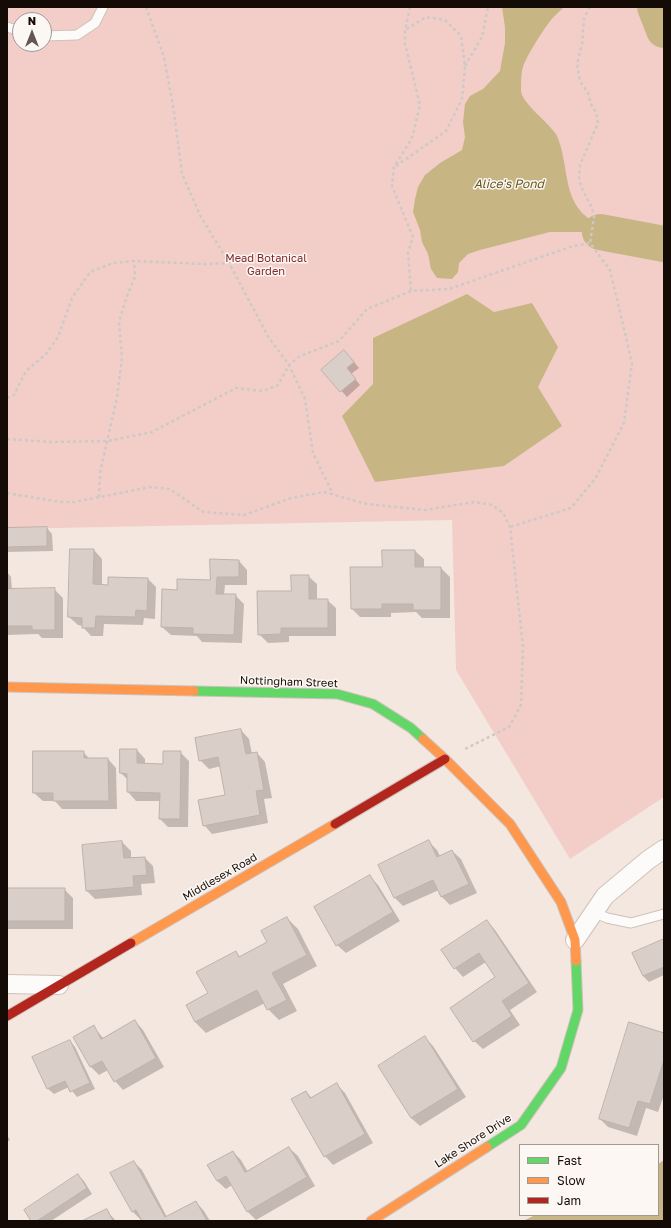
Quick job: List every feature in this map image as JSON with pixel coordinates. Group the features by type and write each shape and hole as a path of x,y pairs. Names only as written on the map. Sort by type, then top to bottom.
{"street":[{"name":"Nottingham Street","path":"7,687 337,694 373,704 411,728 445,759 510,824 561,902 575,940"},
{"name":"Middlesex Road","path":"7,1016 445,759"},
{"path":"575,940 604,896 648,860 664,849"},
{"name":"Lake Shore Drive","path":"371,1221 521,1125 561,1068 576,1017 578,1010 575,940"},
{"path":"7,984 59,985"}],"lane":[{"path":"52,36 77,35 95,23 103,7"},
{"path":"593,912 607,918 631,923 664,914"}],"path":[{"path":"146,7 164,57 174,112 182,174 201,217 229,263 269,338 289,364 305,399 313,452 332,494"},
{"path":"410,7 405,30 405,44 420,105 412,138 394,167 392,186 413,237 408,253 411,291"},
{"path":"465,66 482,37 488,7"},
{"path":"510,527 571,508 595,479 624,423 632,363 610,270 590,243 594,217 592,208 579,180 580,165 598,123 596,112 591,104 588,93 580,80 577,64 582,44 584,18 590,7"},
{"path":"394,167 446,131 462,99 465,66 461,36 445,20 426,17 405,30"},
{"path":"7,439 50,442 108,441 152,432 236,388 263,391 278,385 289,364 300,356 339,341 367,309 411,291 449,289 570,247 590,243"},
{"path":"7,398 14,395 26,371 46,354 58,337 72,298 90,272 113,263 134,261 205,264 229,263"},
{"path":"98,497 100,473 117,397 122,358 119,322 135,277 134,261"},
{"path":"7,493 60,502 75,502 150,487 170,489 203,512 244,515 291,498 324,492 367,504 425,510 474,502 492,505 503,513 510,527 523,647 521,705 509,727 445,759"}],"green space":[{"name":"Mead Botanical Garden","path":"7,7 664,7 664,797 570,859 456,670 452,520 7,529"}],"water":[{"name":"Alice's Pond","path":"502,7 564,7 548,24 527,57 522,69 521,91 526,102 557,136 572,197 586,216 598,224 600,232 550,232 480,250 468,254 459,263 458,272 452,279 437,278 431,269 428,254 422,242 420,230 413,212 415,199 418,187 425,175 440,163 462,150 465,137 463,122 465,104 470,96 483,89 500,71 505,43 505,27"},
{"path":"467,294 494,312 532,303 558,347 538,387 562,426 504,466 375,482 342,416 373,384 373,338"},
{"path":"664,1160 664,1221 523,1221 533,1216 659,1216 659,1163"}],"building":[{"path":"344,350 354,362 347,368 356,379 340,392 321,370"},
{"path":"47,527 47,546 7,547 7,528"},
{"path":"70,549 94,549 93,584 108,585 108,577 148,578 147,611 136,610 135,617 96,616 95,628 82,628 82,618 68,617"},
{"path":"382,550 415,550 415,567 441,567 441,610 413,610 413,604 382,604 382,609 351,609 350,567 382,567"},
{"path":"210,559 239,560 239,577 217,577 216,594 236,594 234,635 193,634 193,628 161,627 162,589 177,590 177,579 210,580"},
{"path":"291,575 309,575 309,599 328,599 328,628 281,628 281,634 258,635 257,591 291,591"},
{"path":"55,588 55,630 32,630 32,626 7,626 7,589"},
{"path":"241,729 246,754 257,752 264,790 256,791 260,815 203,826 198,800 225,795 218,757 199,761 195,738"},
{"path":"120,749 137,749 137,763 163,764 163,751 181,751 180,819 159,819 160,793 127,792 127,774 120,773"},
{"path":"33,751 84,751 84,758 108,758 109,801 53,801 53,793 33,793"},
{"path":"429,840 437,857 452,850 469,884 441,897 433,880 394,898 378,865"},
{"path":"122,841 124,858 145,857 147,875 133,876 134,887 86,891 82,845"},
{"path":"370,875 393,912 336,946 314,907"},
{"path":"7,888 65,888 65,921 7,921"},
{"path":"287,917 307,955 272,973 287,1000 267,1010 257,990 195,1022 186,1005 208,993 196,972 236,951 239,957 267,942 261,931"},
{"path":"487,920 529,983 502,1001 512,1016 473,1042 450,1008 495,977 479,953 454,969 441,950"},
{"path":"664,939 664,967 643,976 632,953"},
{"path":"135,1020 156,1058 114,1082 102,1061 90,1067 73,1037 94,1025 101,1039"},
{"path":"629,1022 664,1033 664,1060 650,1104 638,1101 629,1128 599,1119"},
{"path":"425,1036 458,1089 411,1118 378,1066"},
{"path":"70,1040 90,1083 70,1092 65,1081 47,1089 32,1057"},
{"path":"337,1083 365,1134 324,1157 291,1099 306,1091 310,1098"},
{"path":"289,1147 307,1177 247,1212 226,1176 217,1181 207,1165 233,1151 245,1172"},
{"path":"134,1161 165,1217 196,1201 207,1221 142,1221 136,1210 132,1212 110,1173"},
{"path":"78,1174 87,1188 37,1221 31,1221 24,1210"},
{"path":"107,1209 113,1221 82,1221"}],"waterway":[{"path":"655,7 664,30"},
{"path":"600,232 664,244"}],"traffic: fast":[{"path":"194,691 337,694 373,704 411,728 423,739"},
{"path":"487,1147 521,1125 561,1068 578,1010 576,961"}],"traffic: slow":[{"path":"7,687 194,691"},
{"path":"423,739 510,824 561,902 575,940 576,961"},
{"path":"131,943 335,824"},
{"path":"371,1221 487,1147"}],"traffic: jam":[{"path":"335,824 445,759"},
{"path":"7,1016 131,943"}]}
